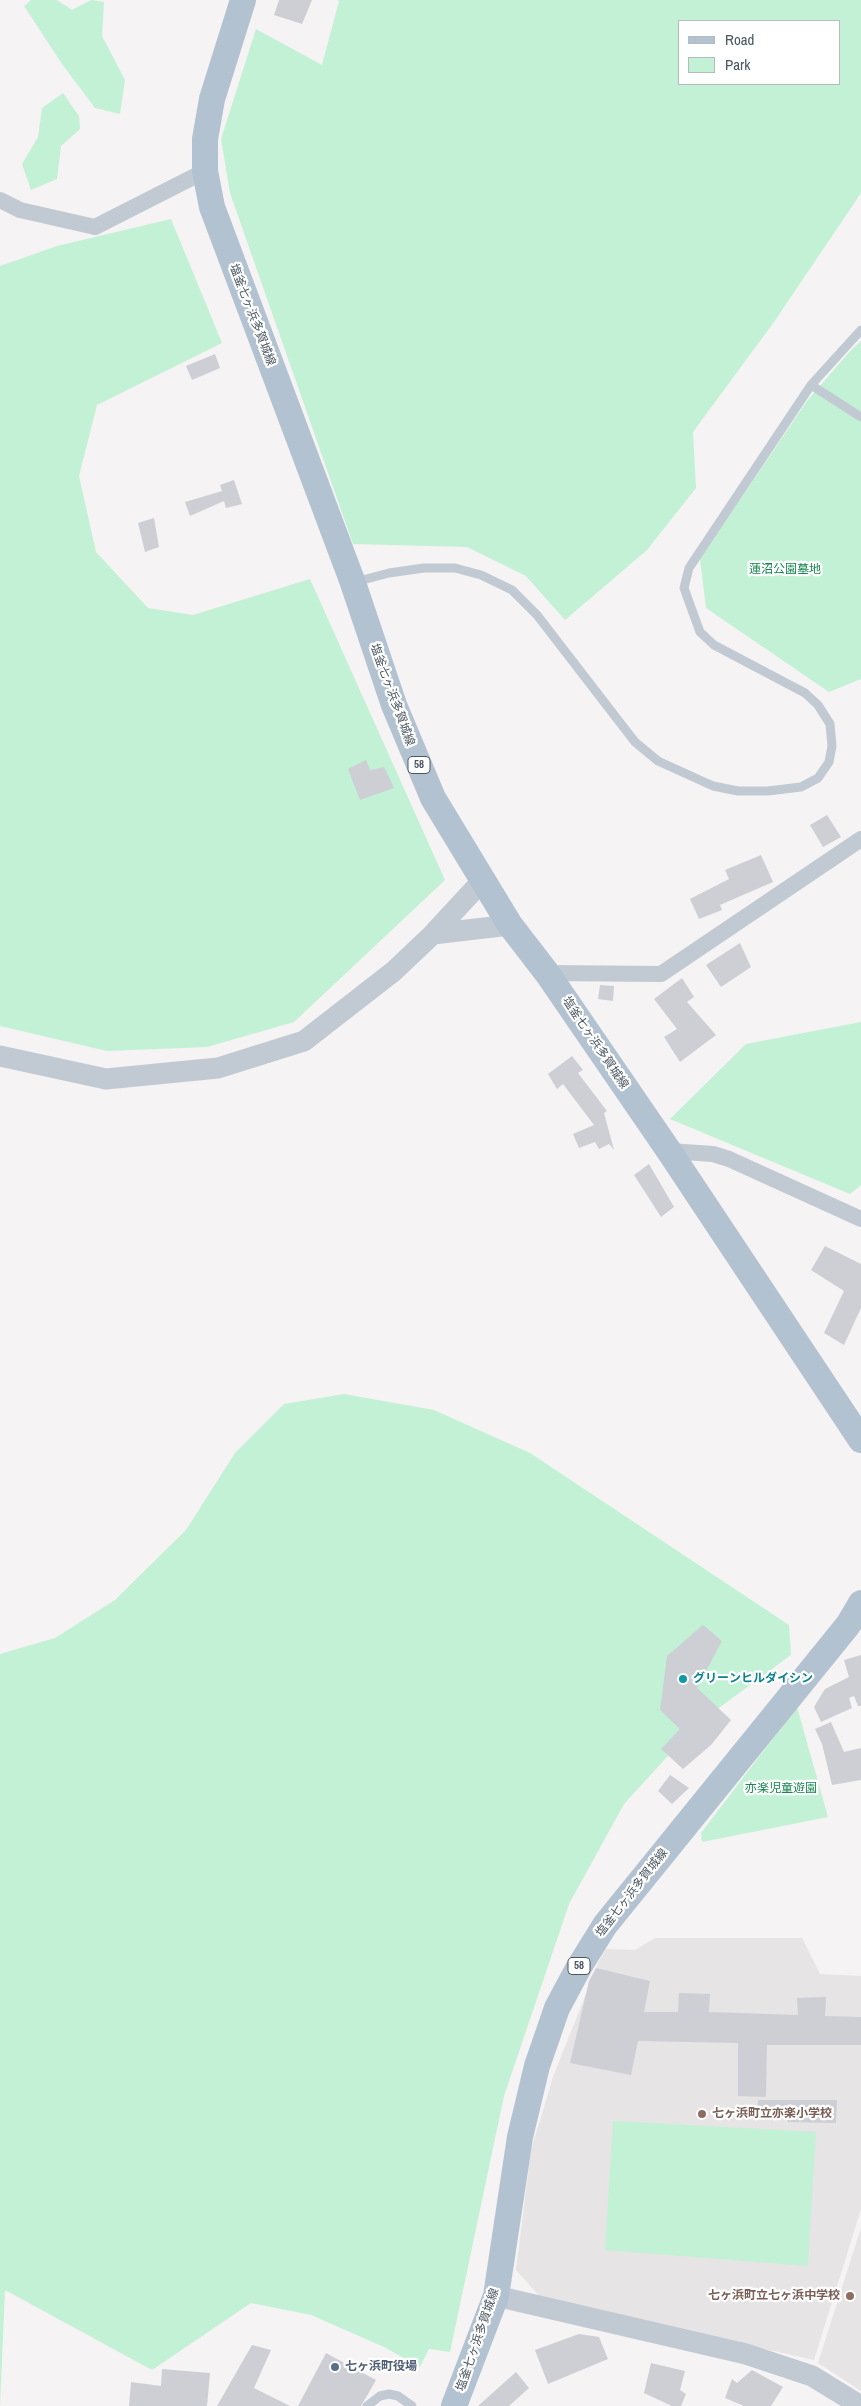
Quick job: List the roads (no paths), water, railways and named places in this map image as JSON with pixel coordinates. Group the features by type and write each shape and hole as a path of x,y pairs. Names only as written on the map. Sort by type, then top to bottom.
{"main road":[{"name":"塩釜七ヶ浜多賀城線","path":"243,0 212,99 205,139 205,171 212,207 353,583 394,705 433,798 510,925 547,973 669,1151 861,1440"},
{"name":"塩釜七ヶ浜多賀城線","path":"454,2406 496,2296 520,2138 536,2066 557,2008 605,1925 848,1625 861,1602"}],"street":[{"path":"0,200 20,210 95,227 205,171"},
{"path":"547,973 661,974 861,839"},
{"path":"0,1056 106,1079 218,1068 304,1041 394,971 433,934 482,881"},
{"path":"433,934 510,925"},
{"path":"669,1151 713,1154 729,1159 861,1219"},
{"path":"496,2296 746,2354 826,2382 861,2406"}],"lane":[{"path":"353,583 389,573 424,568 455,568 482,575 512,590 537,615 635,742 658,761 712,786 738,791 768,791 801,787 818,778 830,762 832,746 830,724 818,705 805,693 714,645 700,632 684,588 690,568 811,385 861,330"},
{"path":"811,385 861,417"},
{"path":"367,2406 380,2396 389,2394 398,2396 412,2406"}],"place":[{"name":"グリーンヒルダイシン","path":"683,1679"},
{"name":"七ヶ浜町立亦楽小学校","path":"702,2114"},
{"name":"七ヶ浜町立七ヶ浜中学校","path":"850,2296"},
{"name":"七ヶ浜町役場","path":"335,2367"}],"park label":[{"name":"蓮沼公園墓地","path":"785,570"},
{"name":"亦楽児童遊園","path":"781,1789"}]}
